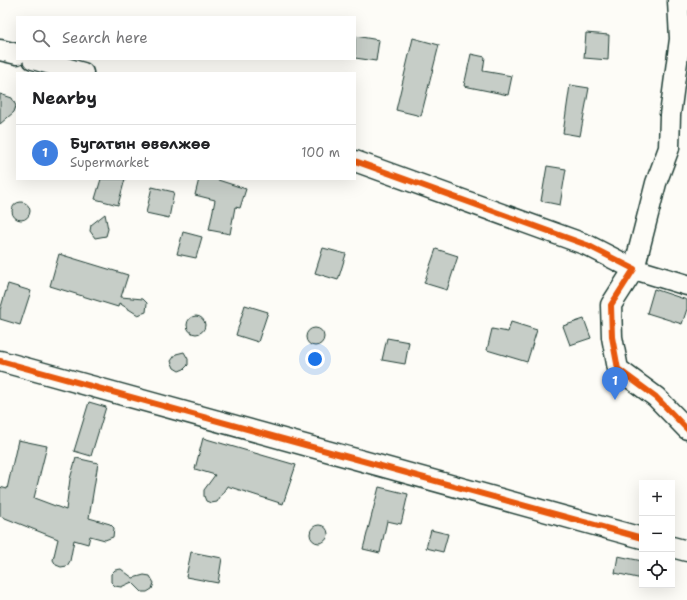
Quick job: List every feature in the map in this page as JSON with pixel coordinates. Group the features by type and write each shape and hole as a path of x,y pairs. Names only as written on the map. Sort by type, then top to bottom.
{"street":[{"path":"680,1 680,39 670,115 669,148 656,183 634,268 611,305 612,337 618,369 656,397 687,429"},
{"path":"0,50 16,54"},
{"path":"37,60 79,72"},
{"path":"669,148 687,139"},
{"path":"356,160 587,245 634,268 687,285"},
{"path":"0,361 639,537"},
{"path":"675,548 687,551"}],"building":[{"path":"586,33 609,35 608,60 584,58"},
{"path":"356,36 379,40 376,61 356,58"},
{"path":"413,38 439,45 421,116 396,110"},
{"path":"471,54 485,57 483,71 512,76 508,95 464,86"},
{"path":"570,85 589,88 580,136 563,133"},
{"path":"0,94 12,98 16,106 14,112 0,124"},
{"path":"547,166 566,169 560,205 541,201"},
{"path":"101,180 125,180 118,205 95,199"},
{"path":"199,180 218,180 246,189 240,208 235,207 230,234 209,230 215,200 195,195"},
{"path":"152,187 174,192 169,218 146,213"},
{"path":"21,202 27,205 30,211 27,217 21,220 15,217 12,211 15,205"},
{"path":"105,214 108,229 106,236 95,238 90,231 91,225"},
{"path":"183,232 202,237 196,258 177,254"},
{"path":"323,248 346,254 338,280 315,273"},
{"path":"436,249 458,256 447,290 424,283"},
{"path":"59,254 128,275 121,297 143,299 147,303 146,312 138,315 119,303 118,307 50,286"},
{"path":"8,284 31,291 20,325 0,319 0,310"},
{"path":"654,289 687,300 687,309 682,324 647,313"},
{"path":"245,305 268,312 258,342 236,335"},
{"path":"196,316 202,319 205,325 202,331 196,334 190,331 187,325 190,319"},
{"path":"584,319 591,338 570,345 563,326"},
{"path":"511,322 537,330 527,362 487,350 492,329 508,332"},
{"path":"315,328 321,331 324,337 321,343 315,346 309,343 306,337 309,331"},
{"path":"387,338 409,342 405,364 382,360"},
{"path":"184,352 188,359 188,365 179,371 174,368 171,361 176,354"},
{"path":"89,402 106,407 91,456 74,451"},
{"path":"203,438 296,465 283,504 227,486 217,502 211,503 206,501 204,490 215,475 195,469"},
{"path":"18,440 47,446 34,498 66,510 70,479 76,458 98,463 89,518 110,524 114,528 113,537 105,540 90,536 88,544 74,540 70,561 67,566 61,567 56,565 53,560 58,539 0,516 0,487 7,489"},
{"path":"379,487 408,494 401,524 387,521 380,553 363,549"},
{"path":"319,525 325,528 328,534 325,540 319,543 313,540 310,534 313,528"},
{"path":"431,530 448,534 443,552 426,548"},
{"path":"191,552 222,558 218,583 186,577"},
{"path":"618,556 639,560 639,578 615,573"},
{"path":"121,569 133,578 144,575 150,576 154,583 152,589 147,592 142,592 132,582 121,587 115,586 111,582 111,574 115,570"}],"cycle path":[{"path":"356,161 587,245 634,269 611,305 612,337 618,369 656,397 687,429"},
{"path":"0,361 639,537"}],"place":[{"name":"Бугатын өвөлжөө","path":"615,400"}]}
